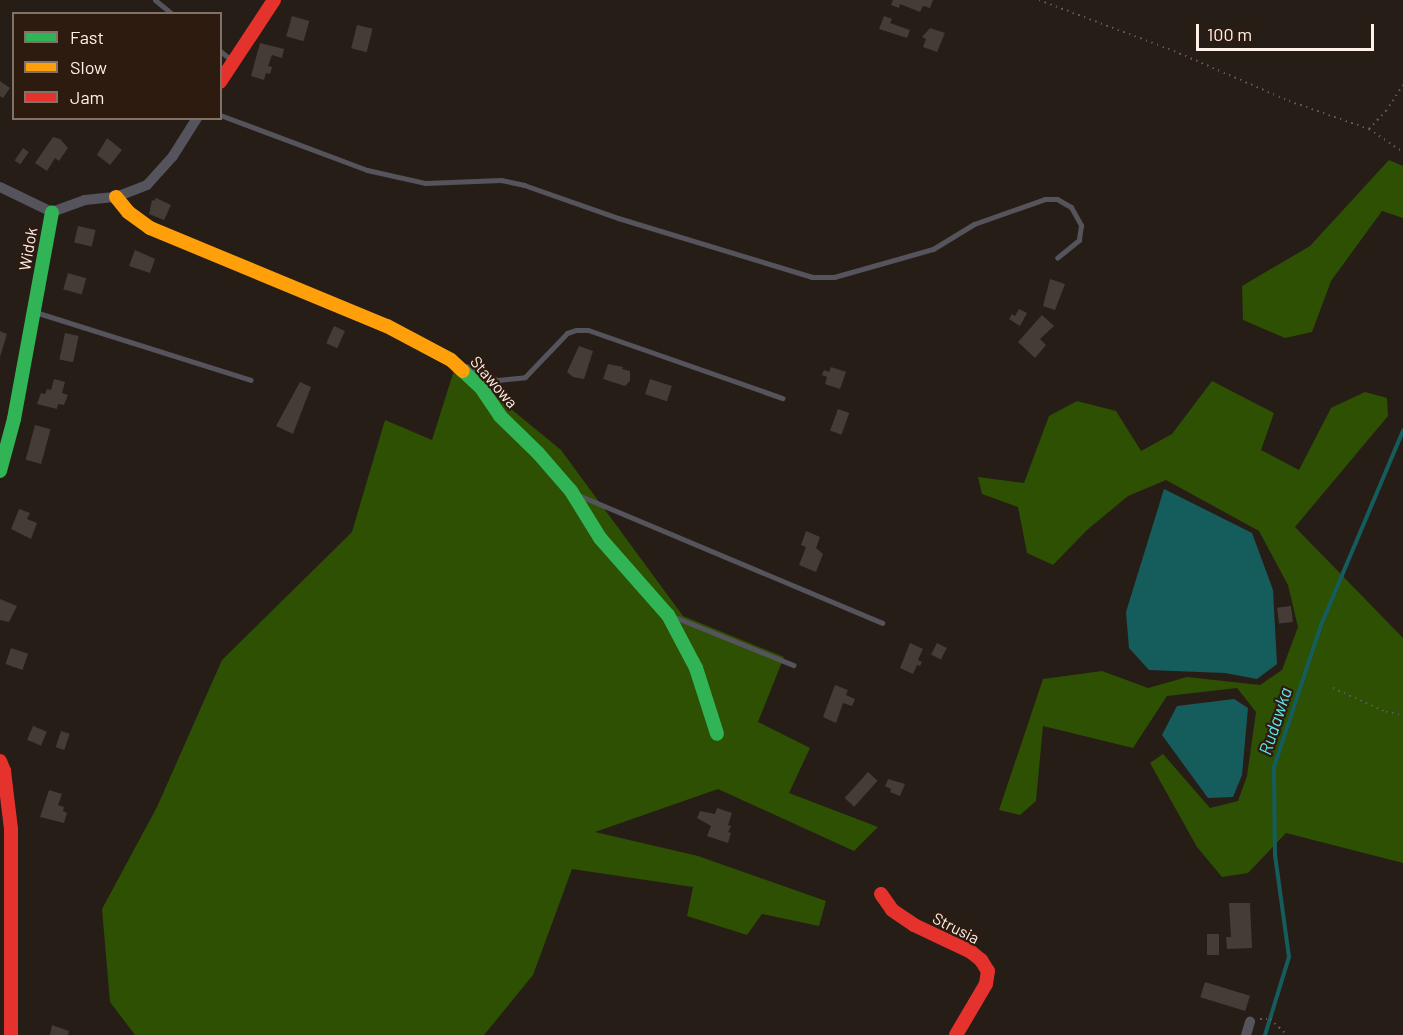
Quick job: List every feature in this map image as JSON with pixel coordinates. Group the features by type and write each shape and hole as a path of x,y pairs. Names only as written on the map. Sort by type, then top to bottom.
{"street":[{"path":"222,79 274,0"},
{"name":"Widok","path":"0,467 14,419 52,212 85,200 116,197 147,185 173,156 196,120"},
{"path":"0,187 52,212"},
{"name":"Stawowa","path":"116,197 128,212 150,228 387,326 451,360 482,389 500,416 538,453 571,491 600,538 668,615 696,668 717,734"},
{"path":"0,761 11,829 11,1035"},
{"name":"Strusia","path":"881,894 892,910 914,926 971,952 981,960 988,971 986,984 956,1035"},
{"path":"1246,1035 1250,1022"}],"lane":[{"path":"155,0 170,12"},
{"path":"222,53 234,62"},
{"path":"222,117 367,170 425,183 501,180 524,185 618,218 812,277 834,277 933,249 974,224 1045,199 1057,199 1071,207 1081,225 1079,240 1057,258"},
{"path":"34,311 251,380"},
{"path":"451,360 498,380 511,380 525,376 567,333 588,330 782,399"},
{"path":"571,491 634,521 882,623"},
{"path":"668,615 794,665"}],"path":[{"path":"1039,0 1174,51 1289,102 1369,129 1403,152"},
{"path":"1369,129 1386,111 1403,85"},
{"path":"1333,688 1386,712 1403,715"},
{"path":"1250,1022 1263,1018 1270,1019 1287,1035"}],"green space":[{"path":"1389,160 1403,166 1403,218 1382,211 1331,281 1312,332 1285,338 1243,320 1242,286 1310,246"},
{"path":"456,364 561,450 683,616 784,657 758,722 810,748 789,793 878,827 854,851 718,789 595,832 698,856 826,901 819,926 762,914 747,935 687,916 693,887 572,869 533,975 484,1035 135,1035 110,1002 102,909 157,807 222,660 352,532 385,420 432,440"},
{"path":"1212,381 1274,413 1261,450 1299,470 1331,408 1365,392 1387,398 1388,416 1295,527 1403,638 1403,863 1286,833 1248,873 1222,877 1197,847 1150,763 1163,754 1210,808 1238,801 1247,776 1256,712 1237,688 1167,696 1133,748 1043,726 1036,801 1020,815 999,810 1043,679 1102,671 1148,688 1187,677 1260,685 1282,670 1298,627 1288,585 1259,531 1166,480 1128,496 1087,530 1053,565 1027,553 1018,507 982,494 978,477 1024,483 1049,416 1077,401 1116,411 1141,451 1172,434"}],"water":[{"path":"1164,489 1252,533 1273,590 1277,664 1257,679 1225,673 1149,670 1129,648 1126,612"},
{"path":"1234,699 1248,708 1242,775 1233,797 1208,798 1162,735 1177,706"}],"building":[{"path":"893,0 933,0 930,8 923,6 920,12 900,4 899,8 891,5"},
{"path":"292,16 309,21 304,41 286,36"},
{"path":"884,16 892,19 890,23 910,30 907,38 879,29"},
{"path":"357,25 373,29 367,52 351,48"},
{"path":"930,28 945,33 937,52 923,47 926,39 922,37"},
{"path":"260,43 284,49 282,58 272,55 268,66 272,67 270,74 266,73 264,80 251,76"},
{"path":"0,81 10,88 3,98 0,96"},
{"path":"53,137 60,139 68,148 59,161 55,158 47,171 35,163"},
{"path":"107,138 122,150 110,165 97,155"},
{"path":"23,148 29,152 20,164 15,160"},
{"path":"156,198 171,205 164,220 149,214 152,200"},
{"path":"78,226 96,230 92,247 74,243"},
{"path":"135,250 155,259 150,273 129,266"},
{"path":"68,273 86,278 82,295 63,289"},
{"path":"1050,279 1065,284 1055,310 1043,306"},
{"path":"1019,309 1027,313 1020,326 1009,319 1012,314 1015,316"},
{"path":"1042,315 1054,326 1040,339 1046,345 1035,358 1018,342"},
{"path":"334,326 345,331 337,348 326,343"},
{"path":"0,331 7,334 0,357"},
{"path":"65,333 79,336 73,362 59,359"},
{"path":"579,346 593,351 584,379 573,377 567,372"},
{"path":"608,364 630,371 630,381 625,386 603,379"},
{"path":"831,367 846,372 840,389 825,384 827,377 822,375 824,370 829,372"},
{"path":"54,379 65,382 62,393 68,395 64,405 58,404 57,409 37,404 41,393 45,394 47,389 51,390"},
{"path":"650,379 672,386 667,401 645,394"},
{"path":"300,382 311,387 293,434 276,426"},
{"path":"838,409 849,413 841,435 830,431"},
{"path":"35,425 50,429 41,464 26,460"},
{"path":"19,509 30,513 27,519 37,523 31,539 11,529"},
{"path":"806,531 820,537 816,548 823,554 816,572 799,565 806,547 801,545"},
{"path":"0,599 17,606 9,622 0,620"},
{"path":"1291,606 1293,622 1279,624 1277,608"},
{"path":"910,643 923,649 918,660 922,662 920,666 917,665 913,674 900,668"},
{"path":"937,643 947,648 941,660 931,655"},
{"path":"11,648 28,654 22,670 5,664"},
{"path":"835,685 848,690 846,695 855,699 852,706 843,703 836,723 823,717"},
{"path":"33,726 47,732 41,746 27,740"},
{"path":"61,731 70,734 64,750 56,747"},
{"path":"868,772 878,781 854,807 845,798"},
{"path":"888,779 905,784 900,796 890,792 891,789 885,786"},
{"path":"49,790 62,794 58,805 64,807 63,811 67,813 64,823 40,817"},
{"path":"717,808 732,813 728,825 731,826 728,832 731,833 728,843 707,836 711,826 697,818 700,811 715,814"},
{"path":"1229,903 1250,903 1252,948 1227,949 1226,937 1231,937"},
{"path":"1207,934 1219,934 1219,955 1207,955"},
{"path":"1205,982 1250,996 1245,1011 1200,997"},
{"path":"52,1025 69,1031 68,1035 50,1035"}],"waterway":[{"name":"Rudawka","path":"1265,1035 1289,957 1275,855 1274,767 1321,625 1403,431"}],"traffic: fast":[{"path":"0,471 14,419 52,212"},
{"path":"463,371 482,389 500,416 538,453 571,491 600,538 668,615 696,668 717,734"}],"traffic: slow":[{"path":"116,197 128,212 150,228 387,326 451,360 463,371"}],"traffic: jam":[{"path":"222,79 274,0"},
{"path":"0,761 4,771 11,829 11,1035"},
{"path":"881,894 892,910 914,925 971,952 981,960 988,971 986,984 956,1035"}]}
